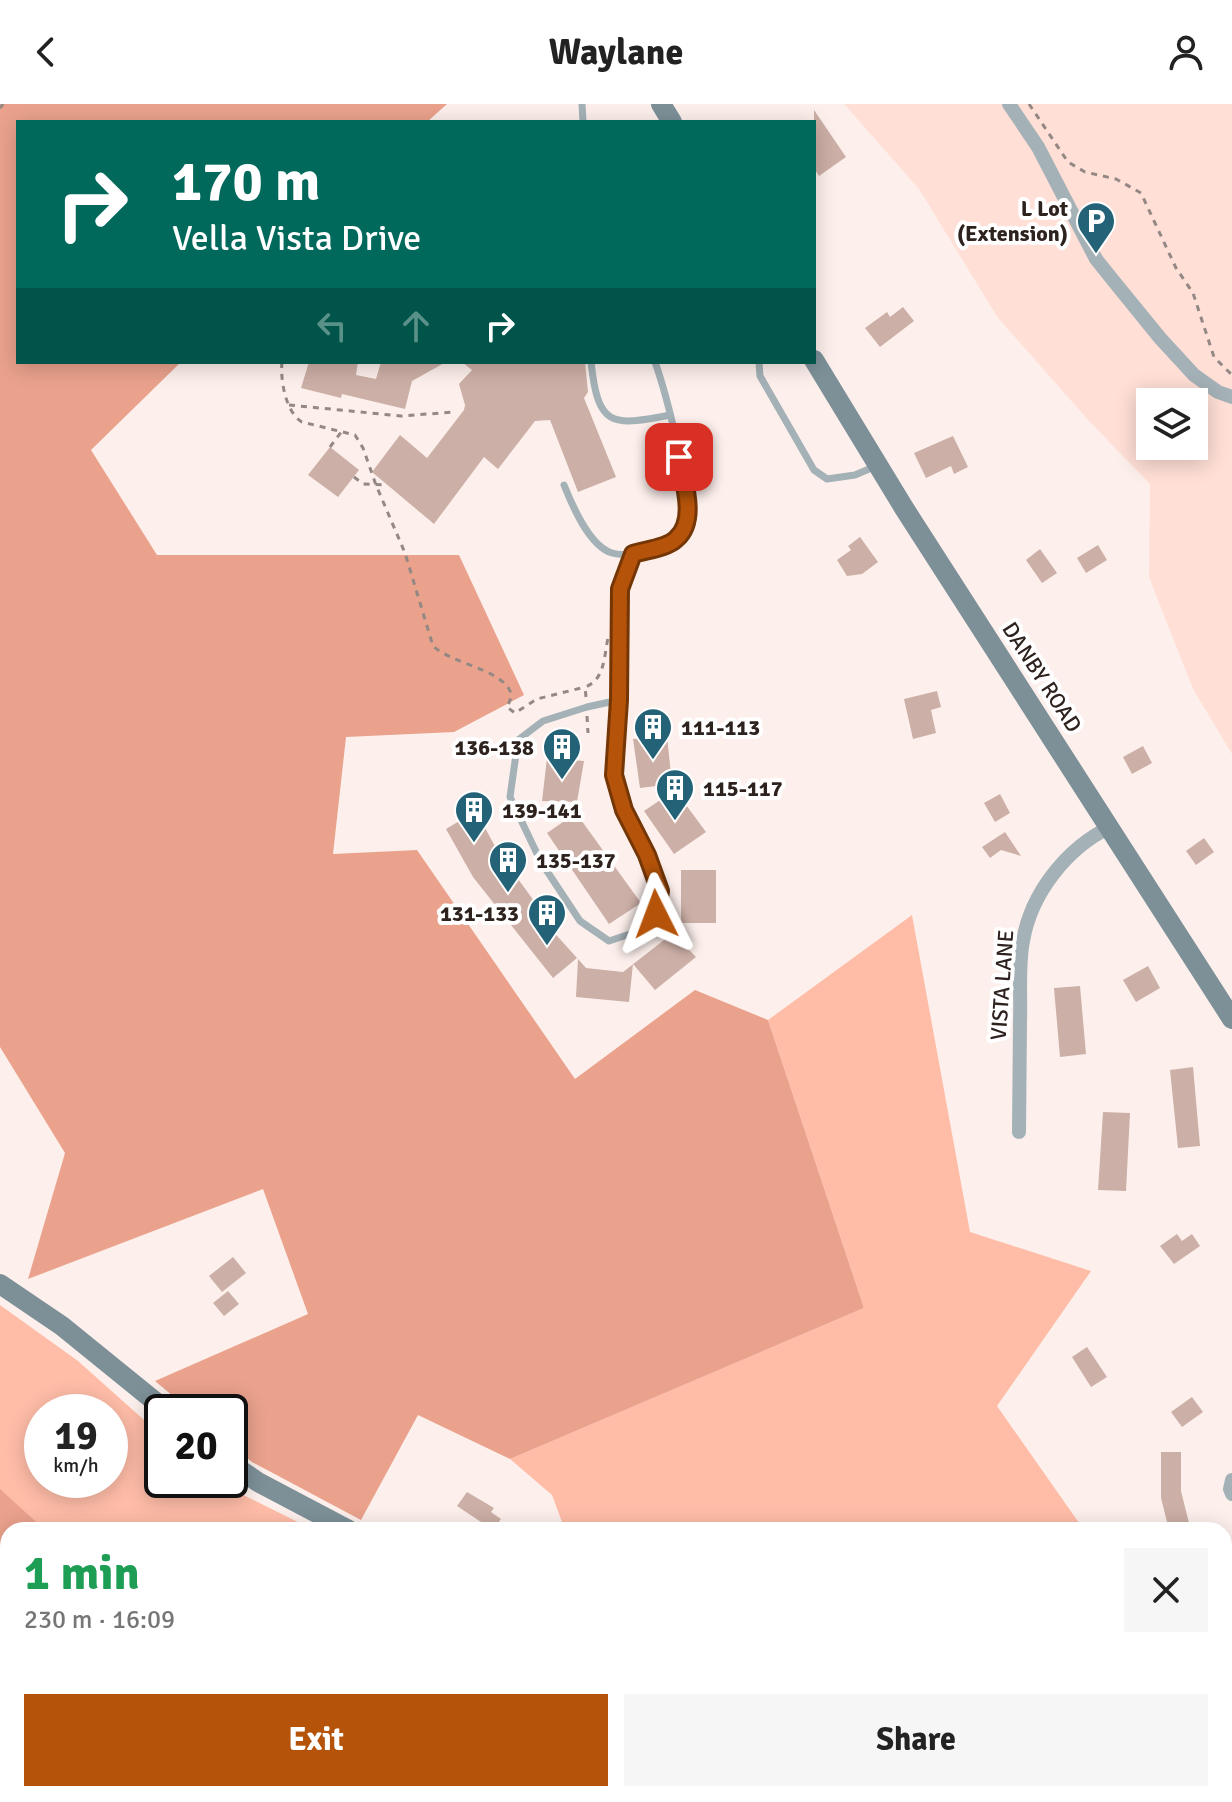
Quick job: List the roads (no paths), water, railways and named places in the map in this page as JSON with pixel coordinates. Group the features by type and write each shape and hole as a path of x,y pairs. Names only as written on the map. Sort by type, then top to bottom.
{"main road":[{"name":"DANBY ROAD","path":"816,363 1232,1019"},
{"path":"0,1284 62,1326 146,1394"},
{"path":"248,1475 334,1522"}],"street":[{"path":"1009,104 1038,147 1096,259 1194,375 1218,392 1232,397"},
{"name":"VISTA LANE","path":"1019,1132 1021,960 1025,930 1035,903 1056,872 1086,842 1110,827"},
{"path":"1232,1480 1232,1494"}],"lane":[{"path":"591,364 597,401 603,413 611,418 642,420 670,415"},
{"path":"564,485 586,531 610,552 633,554 676,540 686,525 688,508 670,415 656,364"},
{"path":"759,364 760,376 814,470 827,479 855,475 878,465"},
{"path":"619,700 543,721 518,740 510,797 541,862 580,921 609,941 636,932 656,914 660,891 647,855 624,810 614,775 619,700 620,589 633,554"}],"place":[{"name":"L Lot (Extension)","path":"1096,255"},
{"name":"111-113","path":"653,761"},
{"name":"136-138","path":"562,781"},
{"name":"115-117","path":"675,822"},
{"name":"139-141","path":"474,844"},
{"name":"135-137","path":"508,894"},
{"name":"131-133","path":"547,947"}]}
